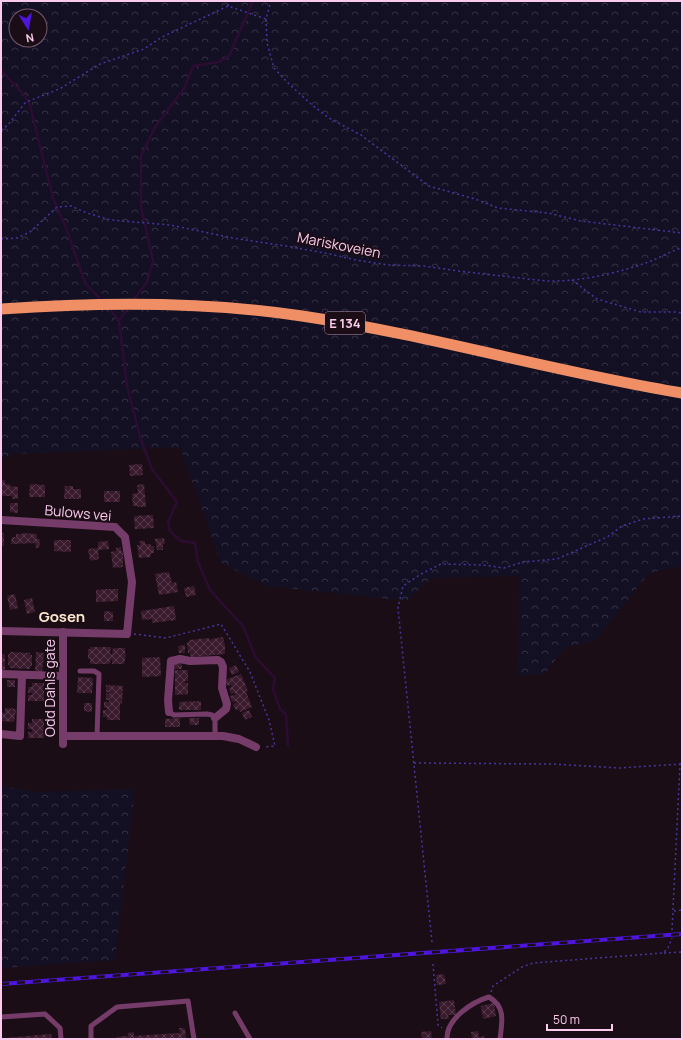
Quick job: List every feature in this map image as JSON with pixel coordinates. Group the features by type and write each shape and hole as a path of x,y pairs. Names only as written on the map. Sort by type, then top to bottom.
{"highway":[{"name":"E 134","path":"1,302 103,297 151,298 219,301 294,309 385,324 540,358 682,386"},
{"name":"E 134","path":"1,308 103,304 158,304 300,315 406,334 579,373 682,393"}],"street":[{"name":"Bulows vei","path":"1,520 115,527 125,538 132,582 126,634 63,632"},
{"path":"1,631 63,632"},
{"name":"Odd Dahls gate","path":"63,632 63,740 97,736"},
{"path":"169,712 168,700 171,661 174,659 190,661 214,660 221,662 223,667 224,675 222,688 227,704 226,709 215,718"},
{"path":"1,674 63,676"},
{"path":"1,734 20,736 22,675"},
{"path":"97,736 223,736 239,740 256,747"}],"lane":[{"path":"80,671 99,674 97,736"},
{"path":"169,712 174,715 207,714 215,718 215,736"},
{"path":"447,1036 452,1023 464,1009 481,999 489,997 497,1002 500,1007 502,1020 500,1039"},
{"path":"91,1039 91,1026 117,1007 188,1001 194,1039"},
{"path":"235,1013 250,1039"},
{"path":"1,1017 45,1014 60,1028 61,1039"}],"path":[{"path":"228,1 228,6"},
{"path":"271,1 266,19 267,43 274,68 312,105 329,118 361,135 429,186 475,199 498,208 548,213 581,221 682,233"},
{"path":"1,130 8,125 25,103 61,88 100,64 144,48 162,37 228,6 266,19"},
{"name":"Mariskoveien","path":"1,239 17,238 30,232 57,207 71,206 87,213 111,220 170,225 234,238 315,251 356,260 389,265 424,266 458,272 546,281 572,280 636,266 682,248"},
{"path":"572,280 597,299 641,312 682,313"},
{"path":"432,942 398,608 403,586 421,574 441,564 483,565 504,568 523,562 557,559 607,537 622,526 643,519 682,516"},
{"path":"414,762 552,764 619,768 681,763 672,930"},
{"path":"673,911 682,910"},
{"path":"663,953 670,944 672,938"},
{"path":"489,997 493,986 522,967 533,963 682,952"},
{"path":"433,964 438,1025 447,1036"}],"green space":[{"path":"1,1 682,1 682,566 649,573 595,641 565,647 545,674 518,676 519,576 431,578 407,601 267,586 221,563 180,447 13,454 1,459"},
{"path":"1,786 37,792 135,789 115,960 1,968"}],"building":[{"path":"142,464 143,475 130,476 129,465"},
{"path":"1,480 5,480 5,484 18,487 18,499 12,499 12,496 1,496"},
{"path":"30,484 45,485 45,497 29,497"},
{"path":"144,484 146,507 133,506 132,494 138,493 137,485"},
{"path":"65,486 73,486 73,489 81,489 81,499 64,499"},
{"path":"104,491 120,491 120,502 104,502"},
{"path":"10,503 18,503 18,513 10,512"},
{"path":"153,515 154,528 135,529 134,516"},
{"path":"1,533 4,533 4,546 1,546"},
{"path":"16,534 37,534 37,539 40,539 39,548 36,548 35,543 11,544 12,537 16,537"},
{"path":"164,538 165,544 163,544 163,550 157,550 155,539"},
{"path":"54,540 71,540 71,552 54,551"},
{"path":"108,541 109,549 98,550 99,559 90,561 88,549 98,548 98,542"},
{"path":"139,541 145,541 145,544 151,544 151,546 154,546 154,553 151,553 151,557 139,558 137,545 140,545"},
{"path":"121,547 121,551 123,551 123,567 113,568 111,552 116,551 116,548"},
{"path":"169,572 172,583 176,582 178,592 159,595 155,574"},
{"path":"194,586 196,595 186,597 184,588"},
{"path":"118,589 118,601 96,602 96,590"},
{"path":"15,594 18,608 10,610 7,596"},
{"path":"32,598 35,612 27,614 24,600"},
{"path":"174,606 176,620 152,623 152,619 142,620 141,611"},
{"path":"104,611 113,612 113,621 104,621"},
{"path":"223,637 225,643 225,654 191,657 190,653 188,653 187,642 189,642 189,640 209,638 211,645 211,639"},
{"path":"185,645 185,653 179,653 178,646"},
{"path":"90,647 111,647 110,654 112,654 113,648 125,648 126,654 124,664 112,664 112,660 110,660 110,664 90,664 90,659 88,659 88,649 90,649"},
{"path":"10,652 30,653 30,655 32,655 32,666 30,666 30,669 10,668 10,665 8,665 8,654 10,654"},
{"path":"36,652 44,653 42,673 35,673"},
{"path":"1,654 5,654 5,671 1,671"},
{"path":"160,657 161,676 142,677 142,658"},
{"path":"182,662 182,669 175,669 175,663"},
{"path":"236,665 239,672 232,675 229,668"},
{"path":"175,670 188,670 188,681 185,681 185,683 188,683 188,694 175,695"},
{"path":"241,674 248,691 246,692 252,707 240,712 239,709 236,710 233,704 236,703 236,701 232,702 230,696 235,695 235,693 231,694 229,688 232,687 231,685 228,686 225,680"},
{"path":"78,677 93,678 92,693 77,693"},
{"path":"7,680 15,680 15,687 7,687"},
{"path":"32,683 44,683 44,701 28,701 28,695 32,695 32,693 28,693 28,687 32,687"},
{"path":"106,685 123,686 122,704 120,703 120,720 107,720 107,717 103,717 103,710 107,710 107,708 104,708 104,702 109,702 109,700 106,700 106,693 109,694 109,692 106,692"},
{"path":"201,701 201,710 179,710 179,702"},
{"path":"84,703 92,703 92,712 84,711"},
{"path":"5,708 16,709 14,722 1,721 1,712 5,713"},
{"path":"249,710 252,717 245,720 242,713"},
{"path":"180,718 180,727 165,727 165,719"},
{"path":"189,718 199,718 199,725 190,725"},
{"path":"32,719 44,719 44,738 28,738 28,732 32,732 32,729 28,729 28,723 32,723"},
{"path":"444,974 446,984 437,985 436,975"},
{"path":"454,1000 456,1015 448,1015 449,1019 441,1019 439,1002"},
{"path":"494,1003 496,1016 483,1019 481,1006"},
{"path":"179,1028 185,1028 186,1039 118,1039 117,1037 128,1036 128,1033 134,1032 134,1036 180,1033"},
{"path":"431,1031 432,1039 422,1039 421,1032"},
{"path":"478,1031 479,1037 484,1036 485,1039 472,1039 471,1032"},
{"path":"51,1034 52,1039 5,1038"}],"waterway":[{"path":"133,301 147,282 153,261 141,207 141,156 155,127 185,87 193,66 219,62 229,56 253,1"},
{"path":"1,70 26,97 30,106 53,198 66,227 85,283 101,300"},
{"path":"108,308 119,320"},
{"path":"128,308 119,320 127,386 141,440 152,469 177,502 168,522 170,531 181,541 195,543 198,562 210,590 243,626 256,658 275,678 273,689 280,709 286,714 288,745"}],"railway":[{"path":"1,984 682,934"}],"district":[{"name":"Gosen","path":"62,617"}]}
